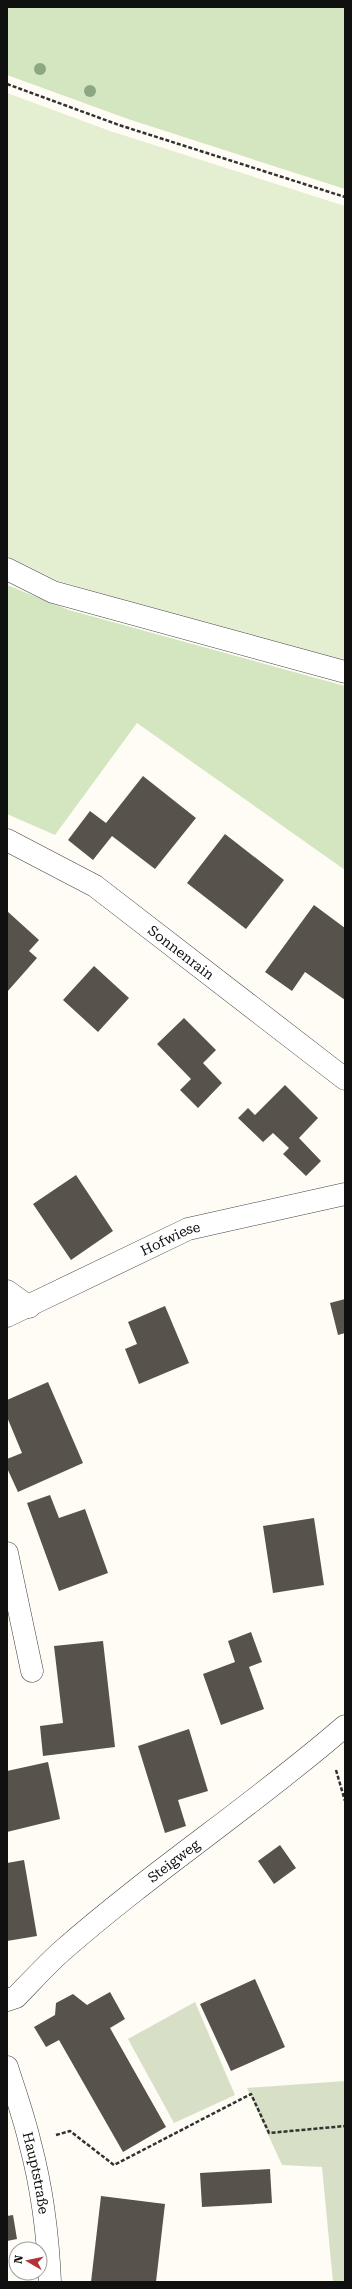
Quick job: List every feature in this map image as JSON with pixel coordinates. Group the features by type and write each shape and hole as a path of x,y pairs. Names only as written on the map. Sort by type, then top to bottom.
{"street":[{"path":"7,569 53,592 345,672"},
{"name":"Sonnenrain","path":"7,840 95,886 345,1079"},
{"name":"Hofwiese","path":"7,1316 29,1307 188,1229 345,1194"},
{"path":"7,1291 29,1307"},
{"path":"7,1552 32,1671"},
{"name":"Steigweg","path":"7,2000 16,1997 62,1951 144,1884 230,1820 345,1726"},
{"name":"Hauptstraße","path":"7,2067 13,2104 30,2143 41,2197 48,2246 50,2282"}],"path":[{"path":"7,84 119,125 345,197"},
{"path":"30,2143 70,2130 114,2165 251,2094 269,2133 345,2126"}],"green space":[{"path":"7,7 345,7 345,189 128,119 7,75"},
{"path":"7,93 110,131 345,206 345,662 58,581 7,556"},
{"path":"7,585 69,610 345,686 345,870 137,723 55,835 7,814"},
{"path":"195,2002 235,2095 174,2123 128,2039"},
{"path":"345,2081 345,2282 333,2282 322,2167 282,2165 247,2088"}],"building":[{"path":"143,776 196,818 155,869 112,836 93,860 68,840 90,811 106,823"},
{"path":"225,834 284,880 246,929 187,883"},
{"path":"314,905 345,928 345,1000 305,972 292,991 265,972"},
{"path":"7,911 39,940 29,951 37,958 7,992"},
{"path":"94,966 129,998 98,1032 63,1000"},
{"path":"184,1018 216,1050 203,1063 222,1083 198,1108 180,1090 191,1079 157,1044"},
{"path":"285,1085 318,1118 299,1138 321,1161 306,1176 283,1154 289,1148 273,1133 263,1142 238,1118 248,1108 255,1115"},
{"path":"76,1175 113,1231 71,1260 33,1204"},
{"path":"345,1299 345,1333 338,1335 330,1303"},
{"path":"165,1306 189,1363 139,1384 125,1349 137,1344 128,1322"},
{"path":"48,1382 83,1463 18,1492 7,1468 7,1459 22,1453 7,1417 7,1400"},
{"path":"50,1495 59,1518 85,1509 108,1573 59,1591 27,1503"},
{"path":"314,1518 324,1585 273,1593 263,1526"},
{"path":"251,1632 262,1662 249,1667 264,1709 221,1725 203,1674 235,1662 228,1641"},
{"path":"103,1641 115,1747 43,1756 40,1726 63,1723 54,1646"},
{"path":"189,1729 208,1791 178,1800 186,1826 165,1833 138,1746"},
{"path":"48,1762 60,1819 7,1832 7,1771"},
{"path":"280,1845 296,1868 274,1884 258,1861"},
{"path":"24,1860 37,1936 7,1941 7,1863"},
{"path":"255,1979 285,2047 231,2071 200,2004"},
{"path":"110,1992 125,2019 110,2028 166,2127 123,2152 59,2040 46,2047 34,2027 55,2015 56,2003 73,1994 87,2005"},
{"path":"270,2169 272,2203 202,2207 200,2173"},
{"path":"101,2196 165,2204 156,2282 91,2282"},
{"path":"13,2215 17,2239 7,2241 7,2216"}]}
